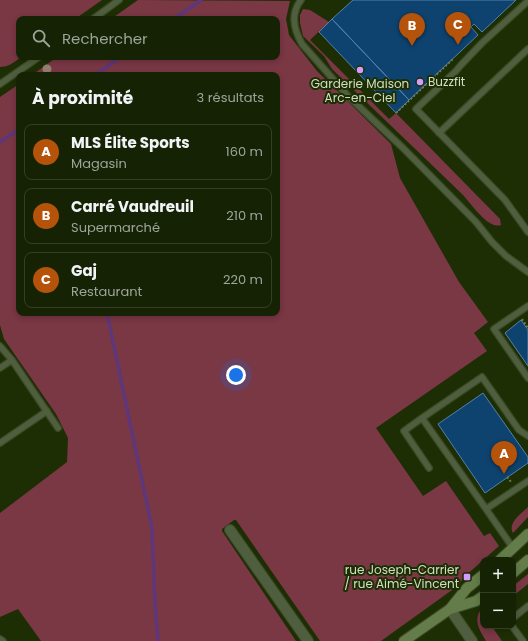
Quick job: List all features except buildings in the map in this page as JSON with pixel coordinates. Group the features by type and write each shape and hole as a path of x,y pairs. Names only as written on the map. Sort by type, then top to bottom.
{"street":[{"path":"230,530 308,641"},
{"path":"503,557 528,534"},
{"path":"516,570 528,560"},
{"path":"404,641 450,609 467,588 480,577"},
{"path":"450,609 476,601 480,598"},
{"path":"450,609 472,641"}],"lane":[{"path":"96,16 119,0"},
{"path":"301,0 297,5 294,16 297,35 302,44 348,96 471,216 492,242 506,256 528,272"},
{"path":"528,1 482,43 455,72 416,109 505,200 528,232"},
{"path":"439,133 528,48"},
{"path":"17,72 35,60"},
{"path":"0,84 16,73"},
{"path":"528,306 494,329 528,378"},
{"path":"0,346 12,360 58,428"},
{"path":"0,368 12,360"},
{"path":"428,468 404,431 482,377 519,430 528,436"},
{"path":"0,443 47,412"},
{"path":"422,418 513,548"},
{"path":"486,509 528,481"},
{"path":"516,616 528,606"},
{"path":"514,629 523,641"}],"path":[{"path":"522,319 528,328"},
{"path":"507,477 510,480"}],"shaded area":[{"path":"0,0 102,0 79,16 16,16 17,60 9,65 0,67"},
{"path":"138,0 290,1 286,19 289,35 317,71 391,144 400,178 459,282 488,322 474,333 487,351 376,428 423,496 446,481 484,536 490,533 499,546 487,557 480,557 480,563 463,578 459,585 381,641 320,641 236,520 234,520 222,529 222,531 296,641 41,641 18,609 0,617 0,513 67,462 68,438 56,414 4,339 0,325 0,97 16,86 16,316 280,316 280,72 36,72 53,60 280,60 280,16 115,16"},
{"path":"303,9 310,10 329,22 310,40 389,119 396,113 500,219 501,225 491,223 474,209 462,194 332,69 324,56 303,36 300,15"},
{"path":"528,507 528,517 513,533 512,526 514,522"},
{"path":"528,574 528,584 516,594 516,584"},
{"path":"480,611 480,629 494,629 502,641 486,641 479,628 477,620"}],"waterway":[{"path":"178,16 201,0"},
{"path":"99,72 117,60"},
{"path":"0,142 16,131"},
{"path":"108,316 152,528 158,641"}],"place":[{"name":"Gaj","path":"458,45"},
{"name":"Carré Vaudreuil","path":"412,46"},
{"name":"Garderie Maison Arc-en-Ciel","path":"360,70"},
{"name":"Buzzfit","path":"420,82"},
{"name":"MLS Élite Sports","path":"504,474"},
{"name":"rue Joseph-Carrier / rue Aimé-Vincent","path":"467,577"}]}
